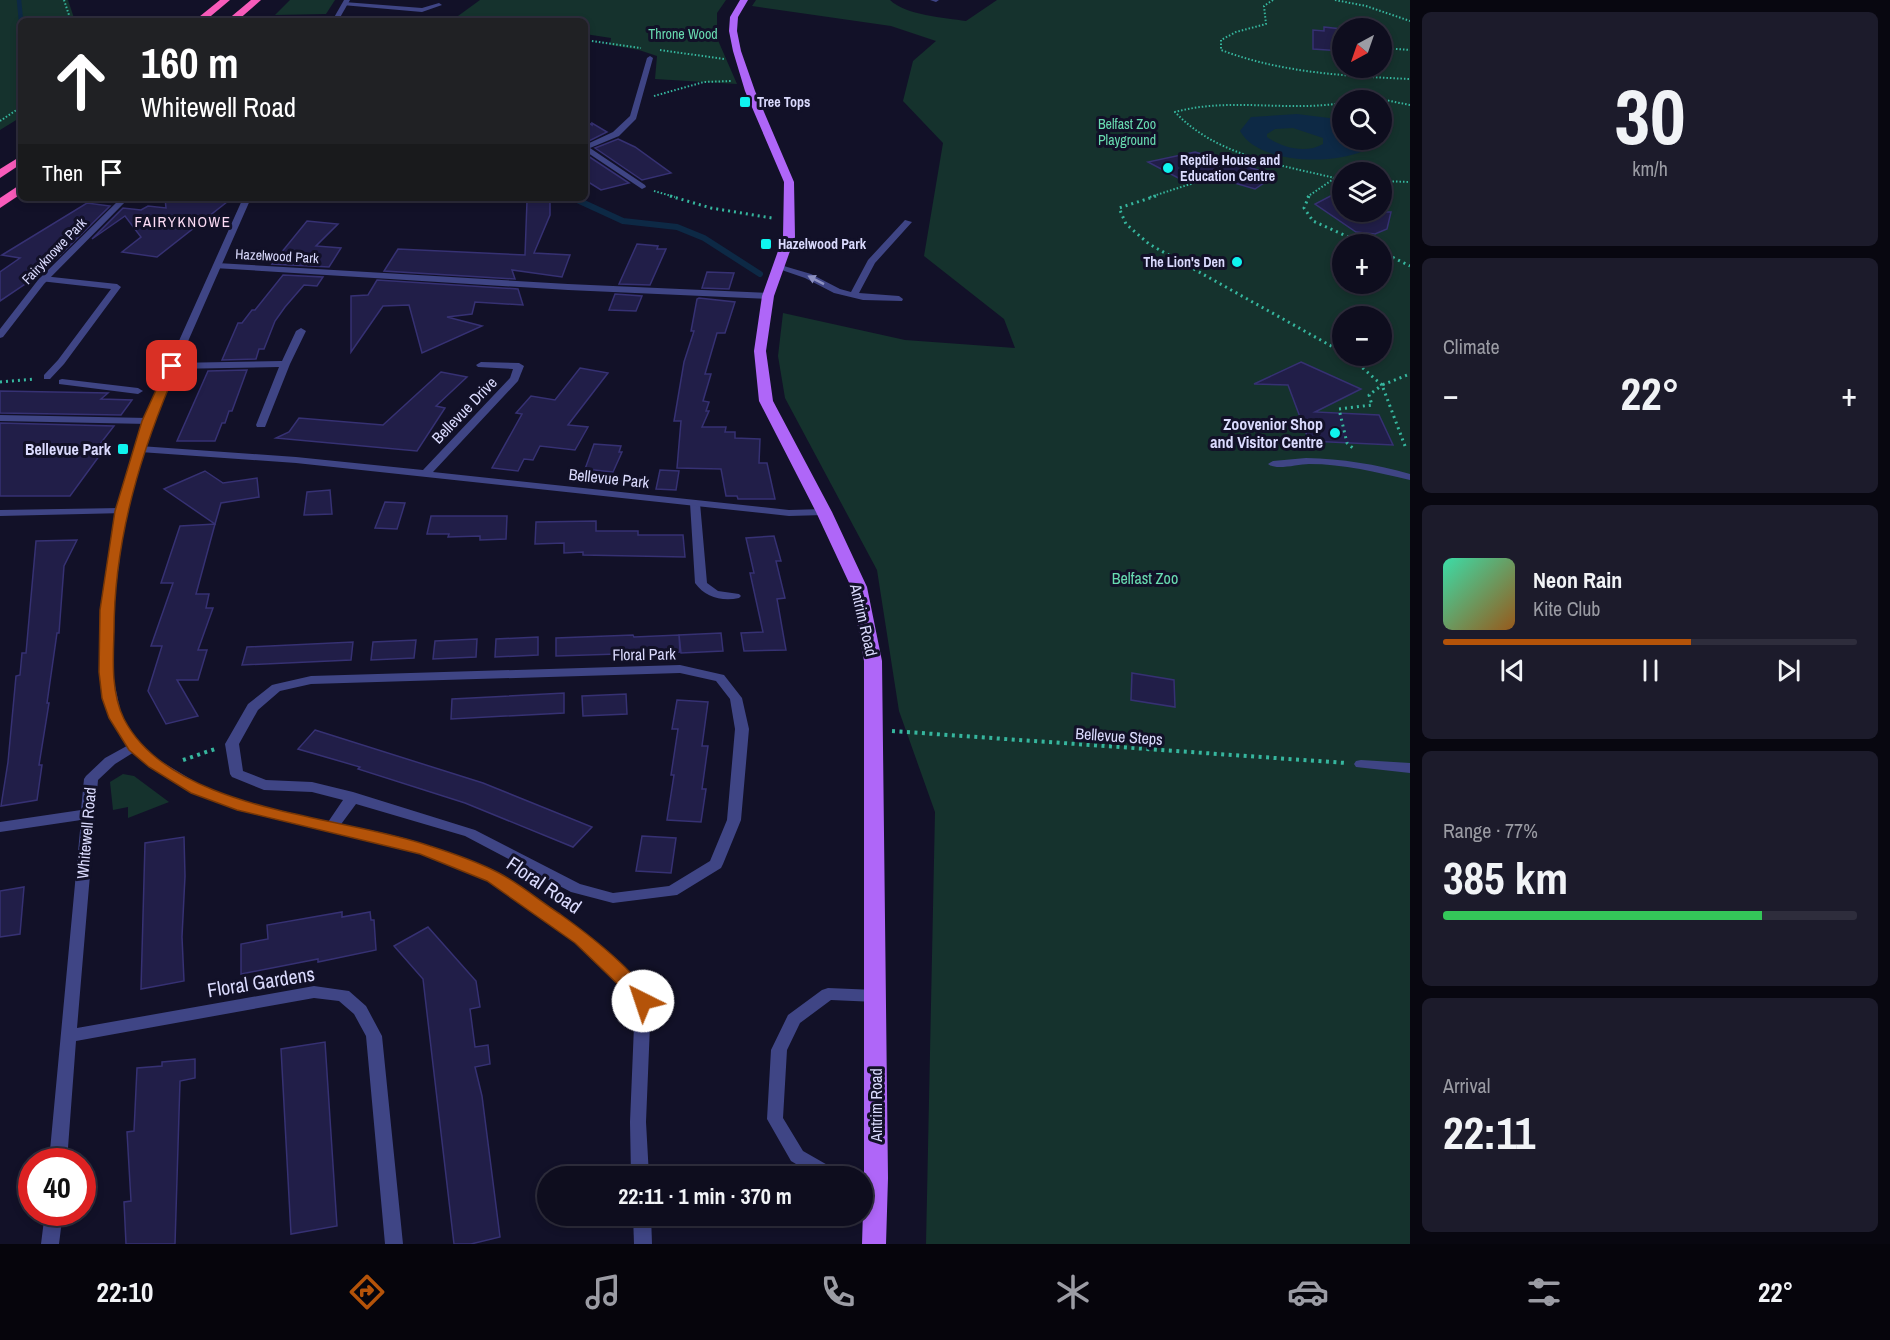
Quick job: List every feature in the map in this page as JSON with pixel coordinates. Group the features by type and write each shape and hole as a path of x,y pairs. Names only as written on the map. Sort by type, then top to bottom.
{"highway":[{"path":"204,18 226,0"},
{"path":"235,18 257,0"},
{"path":"0,175 18,161"},
{"path":"0,204 18,190"}],"main road":[{"name":"Antrim Road","path":"744,0 734,17 733,31 747,81 789,182 789,237 768,296 760,351 766,401 824,512 859,587 873,661 876,730 876,996 869,1166"},
{"name":"Antrim Road","path":"873,1226 874,1244"}],"street":[{"path":"337,18 346,2 422,10 439,5"},
{"path":"588,147 616,134 633,117 650,58"},
{"path":"588,150 642,187"},
{"name":"Fairyknowe Park","path":"0,335 3,327 43,279 122,201"},
{"path":"134,747 116,718 106,672 107,610 121,511 148,421 246,201"},
{"path":"854,294 871,262 908,222"},
{"name":"Hazelwood Park","path":"217,266 568,287 768,296"},
{"path":"777,267 808,276 837,291 899,299"},
{"path":"43,279 117,287 61,362 47,377"},
{"path":"261,426 285,364 301,331"},
{"path":"172,366 285,364"},
{"name":"Bellevue Drive","path":"425,474 515,379 519,366 481,365"},
{"path":"62,382 138,391"},
{"path":"0,418 148,421"},
{"name":"Bellevue Park","path":"140,449 296,460 789,513 824,512"},
{"path":"1273,464 1291,461 1358,465 1410,477"},
{"path":"696,503 701,583 705,590 715,595 735,596"},
{"path":"0,513 121,511"},
{"name":"Floral Park","path":"680,669 720,678 736,698 742,729 734,820 716,864 672,891 613,898 576,888 470,833 353,797 312,787 264,785 237,774 232,744 253,707 276,688 311,680 680,669"},
{"name":"Floral Road","path":"134,747 168,772 197,789 242,806 424,850 493,877 582,938 638,993 643,1001 638,1122 640,1166"},
{"name":"Whitewell Road","path":"59,1148 91,779 110,761 134,747"},
{"path":"1361,764 1410,768"},
{"path":"331,828 353,797"},
{"path":"0,827 87,814"},
{"name":"Floral Gardens","path":"70,1036 314,992 343,995 360,1010 374,1036 394,1244"},
{"path":"814,1166 797,1156 775,1119 779,1050 794,1019 828,994 876,996"},
{"path":"50,1244 52,1226"},
{"path":"642,1226 643,1244"}],"path":[{"path":"64,0 70,18"},
{"path":"1273,0 1264,6 1266,24 1236,32 1221,40 1221,51 1266,65 1297,71 1410,79"},
{"path":"1335,0 1366,6 1410,21"},
{"path":"1392,49 1410,51"},
{"path":"637,102 704,82 747,81"},
{"path":"1392,101 1410,105"},
{"path":"1332,105 1316,107 1225,104 1175,112 1182,122 1200,133 1248,156 1332,177"},
{"path":"0,121 18,109"},
{"path":"1248,156 1224,159 1226,163 1212,176 1180,191 1139,199 1119,208 1126,224 1149,244 1332,346"},
{"path":"1332,180 1307,197 1304,208 1313,220 1343,234"},
{"path":"1392,181 1410,182"},
{"path":"642,187 711,208 790,220"},
{"path":"1392,257 1410,266"},
{"path":"1360,366 1382,385 1406,446"},
{"path":"1358,465 1363,456 1347,443 1339,409 1372,405 1369,395 1382,385 1410,374"},
{"path":"0,382 47,377"},
{"name":"Bellevue Steps","path":"876,730 1361,764"},
{"path":"168,772 186,764 181,760 232,744"}],"green space":[{"path":"0,0 68,0 74,18 18,18 18,119 0,130"},
{"path":"290,0 335,0 326,14 275,15"},
{"name":"Throne Wood","path":"480,0 726,0 717,13 717,38 737,84 655,79 657,56 610,45 611,38 588,34 588,18 458,16"},
{"name":"Belfast Zoo","path":"756,0 890,0 915,12 966,21 997,0 1410,0 1410,1244 926,1244 935,812 899,711 877,570 785,398 778,356 783,313 905,340 1015,348 1004,319 924,256 943,143 903,101 913,61 936,41 891,26 752,6"},
{"path":"123,774 134,776 169,802 128,818 128,807 113,810 110,782"}],"water":[{"path":"1297,114 1332,118 1332,150 1363,151 1350,156 1315,160 1297,159 1262,150 1249,142 1240,131 1251,117","holes":["1293,128 1323,138 1323,144 1309,149 1294,148 1280,144 1267,137 1267,134 1275,129"]}],"building":[{"path":"1324,27 1332,28 1332,50 1313,49 1313,30 1324,31"},
{"path":"588,122 592,125 592,123 607,132 588,142"},
{"path":"618,139 635,147 671,173 642,180 595,148"},
{"path":"1195,152 1276,175 1255,189 1207,175 1182,180 1148,162"},
{"path":"588,156 629,183 601,190 588,182"},
{"path":"1332,195 1332,216 1315,204"},
{"path":"165,201 228,201 157,257 122,252 141,237 125,216 92,239 123,208 141,210 148,206 166,208"},
{"path":"527,201 550,201 550,215 534,253 570,255 562,277 512,270 515,279 384,271 398,249 525,255"},
{"path":"87,203 110,206 43,272 0,301 0,272 20,258 2,255"},
{"path":"307,221 338,224 316,246 341,248 329,267 272,264"},
{"path":"1341,222 1389,222 1387,229 1375,234 1356,232"},
{"path":"637,244 666,249 650,285 619,284"},
{"path":"707,272 734,273 729,289 702,288"},
{"path":"283,275 323,277 317,286 304,285 285,307 275,321 264,349 259,349 256,359 222,360 238,323 242,323 252,310 255,310"},
{"path":"377,280 518,289 523,305 475,302 472,314 447,317 482,326 422,353 409,305 383,306 351,352 351,296 368,295"},
{"path":"615,294 642,296 636,311 609,310"},
{"path":"699,298 735,302 725,333 717,333 705,374 711,374 703,401 709,402 706,411 709,411 702,427 726,427 725,432 735,432 735,438 760,439 759,463 767,463 775,499 738,499 737,496 726,496 721,469 677,468 681,421 674,421 684,362 694,331 691,331"},
{"path":"1301,362 1361,389 1315,412 1379,415 1393,445 1309,441 1288,385 1254,384"},
{"path":"580,368 608,373 568,425 588,427 575,450 540,446 533,460 524,459 518,471 492,468 522,414 516,413 531,396 555,400"},
{"path":"247,370 232,411 229,411 225,423 222,423 215,441 177,441 208,371"},
{"path":"441,372 467,377 436,406 445,408 417,451 276,438 289,432 299,418 383,425"},
{"path":"0,391 108,393 101,399 132,400 121,415 0,413"},
{"path":"0,423 114,426 100,444 108,444 70,496 0,496"},
{"path":"594,444 621,446 619,452 622,452 613,472 585,469"},
{"path":"660,470 679,471 676,490 656,489"},
{"path":"205,471 223,483 257,478 259,497 221,503 215,524 164,489"},
{"path":"330,490 332,514 304,515 307,492"},
{"path":"385,502 405,503 397,529 375,528"},
{"path":"431,516 507,516 506,539 480,540 480,536 448,537 449,534 427,534"},
{"path":"596,521 596,531 638,531 638,535 683,535 685,557 583,555 583,552 564,553 564,543 535,544 536,522"},
{"path":"215,524 196,594 209,594 206,608 213,608 198,650 207,650 198,680 177,680 198,716 166,724 148,691 162,646 151,646 173,583 161,583 180,526"},
{"path":"774,536 781,561 776,561 785,598 777,599 786,650 744,651 741,633 763,632 750,573 754,573 746,538"},
{"path":"77,540 64,566 59,633 57,633 47,703 49,703 39,765 42,765 37,800 1,806 8,762 16,676 20,675 22,653 26,653 36,541"},
{"path":"721,633 723,651 681,653 679,635"},
{"path":"633,635 634,637 679,635 680,652 556,656 556,638"},
{"path":"538,637 538,655 495,657 496,639"},
{"path":"477,639 476,657 433,659 435,641"},
{"path":"416,640 414,658 371,660 373,642"},
{"path":"353,642 351,660 242,665 247,647"},
{"path":"1132,673 1174,680 1175,707 1131,700"},
{"path":"564,693 564,713 451,719 452,699"},
{"path":"626,694 627,714 583,716 582,696"},
{"path":"677,700 708,702 702,746 708,746 702,789 706,789 701,822 667,820 678,729 672,729"},
{"path":"315,730 483,783 592,827 573,847 465,803 358,769 360,767 298,749"},
{"path":"642,836 676,838 671,873 636,871"},
{"path":"184,837 182,937 184,981 141,989 145,843"},
{"path":"24,887 20,934 0,937 0,891"},
{"path":"342,912 342,917 370,912 371,920 374,920 376,950 241,974 241,944 268,939 267,925"},
{"path":"428,927 476,981 480,1007 470,1009 475,1047 488,1045 490,1064 475,1067 482,1096 500,1237 471,1244 454,1244 423,979 394,946"},
{"path":"325,1042 337,1226 291,1234 281,1049"},
{"path":"195,1059 195,1078 180,1081 175,1244 126,1244 124,1202 131,1201 127,1132 134,1131 137,1068 162,1066 162,1062"}],"waterway":[{"path":"19,0 21,18"},
{"path":"580,201 623,221 677,227 704,238 760,274"}],"place":[{"name":"Tree Tops","path":"745,102"},
{"name":"Reptile House and Education Centre","path":"1168,168"},
{"name":"Hazelwood Park","path":"766,244"},
{"name":"The Lion's Den","path":"1237,262"},
{"name":"Zoovenior Shop and Visitor Centre","path":"1335,433"},
{"name":"Bellevue Park","path":"123,449"}],"district":[{"name":"FAIRYKNOWE","path":"183,222"}],"route":[{"path":"172,366 148,421 121,511 107,610 106,672 110,698 116,718 134,747 154,763 197,789 242,806 424,850 493,877 582,938 638,993 643,1001"}],"park label":[{"name":"Belfast Zoo Playground","path":"1127,132"}]}
